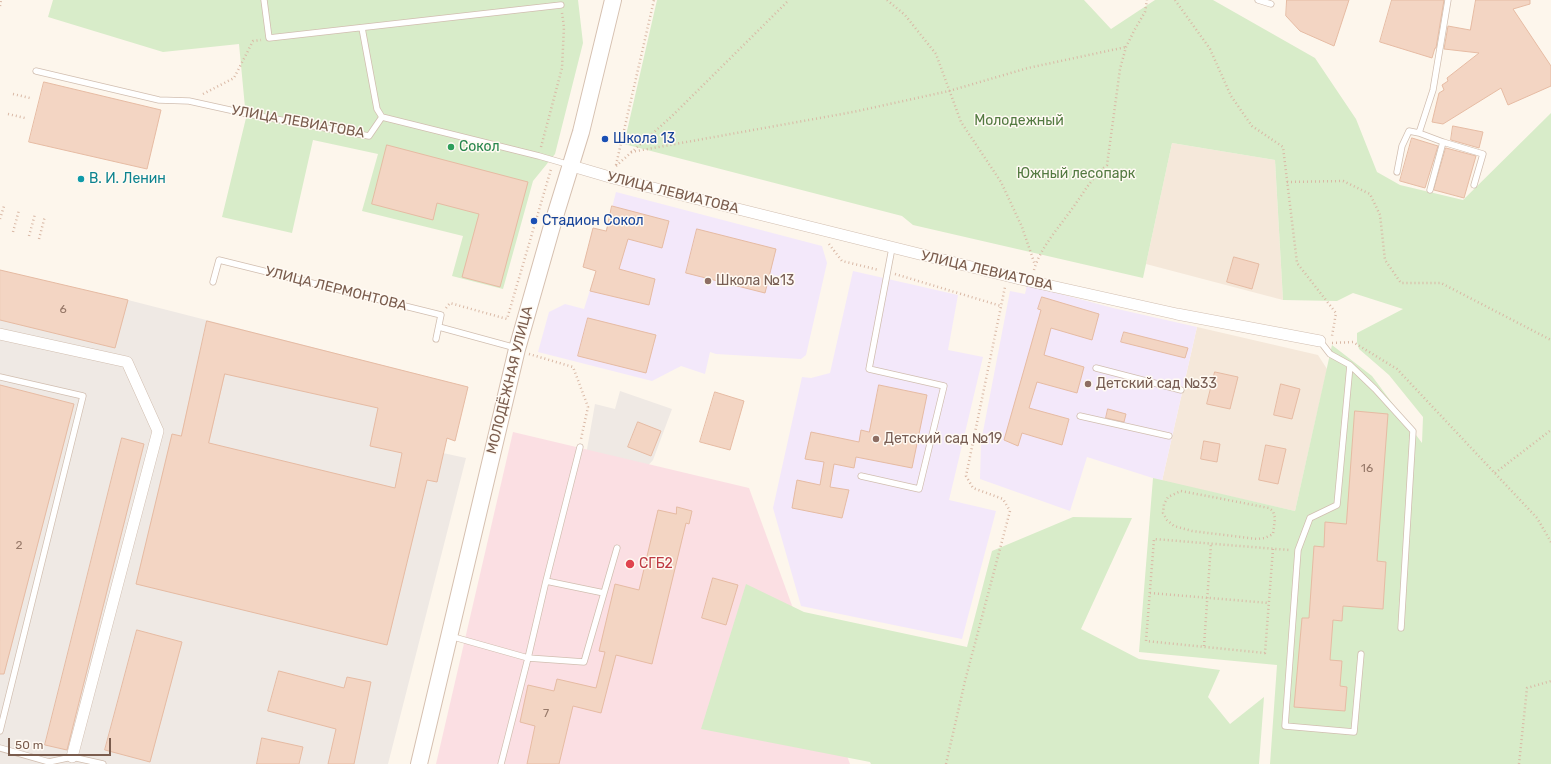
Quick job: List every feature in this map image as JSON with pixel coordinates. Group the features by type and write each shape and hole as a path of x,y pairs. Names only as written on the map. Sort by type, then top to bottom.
{"main road":[{"name":"МОЛОДЁЖНАЯ УЛИЦА","path":"419,764 449,636 523,351 552,226 572,166 613,0"}],"street":[{"name":"УЛИЦА ЛЕВИАТОВА","path":"572,166 613,178 1030,282 1177,314 1320,341"},
{"path":"0,334 127,362 158,431 72,757"}],"lane":[{"path":"264,0 269,38 561,5"},
{"path":"1258,0 1271,4"},
{"path":"1419,133 1433,90 1448,0"},
{"path":"362,28 377,109 382,117"},
{"name":"УЛИЦА ЛЕВИАТОВА","path":"36,71 159,100 189,101 248,114 369,136 382,117 539,156 572,166"},
{"path":"1397,172 1402,146 1409,132 1419,133 1483,154 1474,184"},
{"path":"1430,190 1443,142"},
{"path":"861,476 919,489 944,386 869,369 889,272 892,248"},
{"name":"УЛИЦА ЛЕРМОНТОВА","path":"213,282 220,260 441,315"},
{"path":"436,338 441,315"},
{"path":"439,327 523,351"},
{"path":"1320,341 1330,354 1350,365 1375,389 1413,431 1401,628"},
{"path":"1350,365 1337,505 1310,518 1298,550 1285,726 1354,732 1361,654"},
{"path":"1096,368 1182,390"},
{"path":"0,377 83,396 0,731"},
{"path":"1080,416 1169,436"},
{"path":"501,764 580,447"},
{"path":"449,636 528,658 584,662 617,548"},
{"path":"546,581 604,593"},
{"path":"0,748 49,762 72,757 103,764"}],"path":[{"path":"0,6 2,0"},
{"path":"616,166 654,0"},
{"path":"610,167 616,166 671,117 788,0"},
{"path":"887,0 904,15 936,54 961,122 1002,182 1022,227 1035,265"},
{"path":"1030,282 1035,265 1042,250 1096,174 1107,165 1120,69 1126,47 1134,29 1145,12 1147,0"},
{"path":"1175,0 1210,49 1231,96 1252,126 1283,147 1297,263 1336,313 1331,343 1353,342 1397,369 1537,518 1551,542"},
{"path":"539,156 562,68 564,27 561,5"},
{"path":"189,101 234,78 253,41 269,38"},
{"path":"631,152 853,112 949,90 1028,68 1126,47"},
{"path":"13,94 30,98"},
{"path":"8,114 25,118"},
{"path":"441,315 450,304 507,319 554,160"},
{"path":"1287,182 1343,181 1370,194 1380,215 1385,260 1401,283 1441,283 1551,340"},
{"path":"0,219 4,206"},
{"path":"12,232 19,210"},
{"path":"29,236 35,214"},
{"path":"39,239 45,216"},
{"path":"827,242 842,261 889,272 1001,306"},
{"path":"946,764 965,681 1010,511 1003,500 973,488 966,476 1007,276"},
{"path":"523,351 573,367 588,407 580,447"},
{"path":"1494,473 1551,430"},
{"path":"1181,491 1269,508 1273,511 1275,518 1273,534 1265,538 1257,539 1192,532 1174,526 1167,520 1163,513 1164,504 1168,497 1181,491"},
{"path":"1273,549 1265,652 1146,641 1154,539 1298,550"},
{"path":"1204,646 1211,544"},
{"path":"1150,593 1269,603"},
{"path":"1519,764 1527,688 1551,681"}],"shaded area":[{"path":"1172,143 1275,160 1283,300 1146,264"},
{"name":"Школа №13","path":"616,192 822,246 827,263 806,355 801,359 716,354 710,352 705,374 681,366 652,381 538,352 549,312 565,304 584,309 596,271 583,267 593,228 606,231"},
{"path":"0,270 128,300 468,387 455,441 447,439 443,453 466,458 388,764 0,764"},
{"name":"Детский сад №19","path":"853,271 958,295 948,350 983,357 949,500 996,511 962,639 801,606 773,508 802,377 811,378 830,373"},
{"name":"Детский сад №33","path":"1027,285 1113,308 1197,327 1162,481 1087,457 1070,511 980,479 981,442 1010,291 1025,294"},
{"path":"1197,327 1318,355 1327,369 1295,511 1162,481"},
{"path":"620,391 672,409 653,460 644,470 586,455 595,404 615,409"},
{"name":"СГБ2","path":"513,432 749,488 850,764 436,764"}],"green space":[{"name":"Сокол","path":"53,0 578,0 583,43 555,154 533,181 503,289 452,276 463,236 362,211 378,154 313,140 292,233 222,217 246,118 239,44 163,52 48,17"},
{"name":"Южный лесопарк","path":"657,0 1084,0 1111,29 1155,0 1213,0 1315,58 1356,119 1377,172 1400,185 1463,200 1551,113 1551,764 1270,764 1277,665 1139,652 1153,478 1295,511 1332,345 1372,376 1422,443 1423,417 1389,375 1359,349 1357,342 1357,333 1403,309 1353,293 1337,301 1283,300 1275,160 1172,143 1143,278 913,225 902,216 624,144"},
{"path":"1073,517 1132,518 1081,629 1139,659 1220,670 1208,697 1230,724 1264,697 1259,764 871,764 870,762 701,729 746,584 804,612 967,647 992,551"}],"building":[{"path":"1287,0 1349,0 1334,46 1300,31 1286,16"},
{"path":"1392,0 1444,0 1436,48 1432,58 1380,42"},
{"path":"1476,0 1530,0 1530,4 1513,9 1551,66 1551,86 1508,105 1501,88 1443,124 1432,122 1439,93 1444,90 1442,85 1448,81 1447,78 1479,53 1444,49 1448,26 1470,30"},
{"path":"44,82 161,110 147,169 29,142"},
{"path":"1453,126 1483,132 1479,148 1451,140"},
{"path":"1412,138 1438,146 1425,188 1400,181"},
{"path":"387,145 528,182 500,287 462,277 479,214 437,203 433,220 372,204"},
{"path":"1446,148 1476,156 1464,198 1434,190"},
{"path":"612,206 669,221 662,248 628,239 619,269 655,279 649,305 590,291 596,271 583,267 593,228 606,231"},
{"path":"697,229 776,249 765,293 686,273"},
{"path":"1234,257 1259,264 1252,289 1227,282"},
{"path":"0,270 128,300 115,348 0,320"},
{"path":"1042,297 1099,314 1092,340 1051,328 1044,355 1084,367 1077,393 1037,382 1029,408 1069,419 1062,445 1022,433 1018,446 1004,440 1041,310 1038,309"},
{"path":"588,318 656,335 646,373 578,356"},
{"path":"207,321 468,387 455,441 447,438 437,482 427,480 387,645 136,584 172,434 181,436","holes":["225,374 378,408 370,446 402,453 395,488 209,443"]},
{"path":"1124,332 1188,348 1185,358 1121,342"},
{"path":"1215,372 1238,377 1230,409 1207,404"},
{"path":"1281,384 1300,389 1292,419 1274,415"},
{"path":"0,385 74,404 4,674 0,674"},
{"path":"879,385 927,395 912,468 856,457 854,468 834,464 830,487 849,490 842,518 792,508 797,480 820,485 824,462 805,459 811,432 859,442 861,430 869,432"},
{"path":"715,392 744,401 730,450 700,442"},
{"path":"1108,409 1126,414 1124,422 1106,418"},
{"path":"1355,411 1388,414 1377,561 1386,562 1383,609 1343,606 1342,621 1333,620 1330,660 1342,661 1340,686 1347,687 1345,711 1294,707 1302,618 1309,618 1314,546 1324,547 1325,522 1346,524"},
{"path":"638,422 661,431 651,456 628,447"},
{"path":"122,438 144,444 67,750 45,745"},
{"path":"1204,441 1220,444 1217,462 1201,459"},
{"path":"1266,445 1286,449 1278,484 1259,480"},
{"path":"677,507 692,511 689,524 686,523 652,664 616,655 601,713 573,706 559,764 527,764 535,726 520,722 528,685 554,691 557,679 596,688 605,652 599,651 615,584 639,590 658,510 676,514"},
{"path":"713,578 738,585 726,625 702,618"},
{"path":"137,630 182,642 150,762 105,750"},
{"path":"279,671 344,688 347,677 371,682 354,764 328,764 336,729 268,711"},
{"path":"262,738 303,747 299,764 257,764"}],"place":[{"name":"Школа 13","path":"605,139"},
{"name":"Сокол","path":"451,147"},
{"name":"В. И. Ленин","path":"81,179"},
{"name":"Стадион Сокол","path":"534,221"},
{"name":"Школа №13","path":"708,281"},
{"name":"Детский сад №33","path":"1088,384"},
{"name":"Детский сад №19","path":"876,439"},
{"name":"СГБ2","path":"630,564"}],"park label":[{"name":"Молодежный","path":"1019,121"}]}
